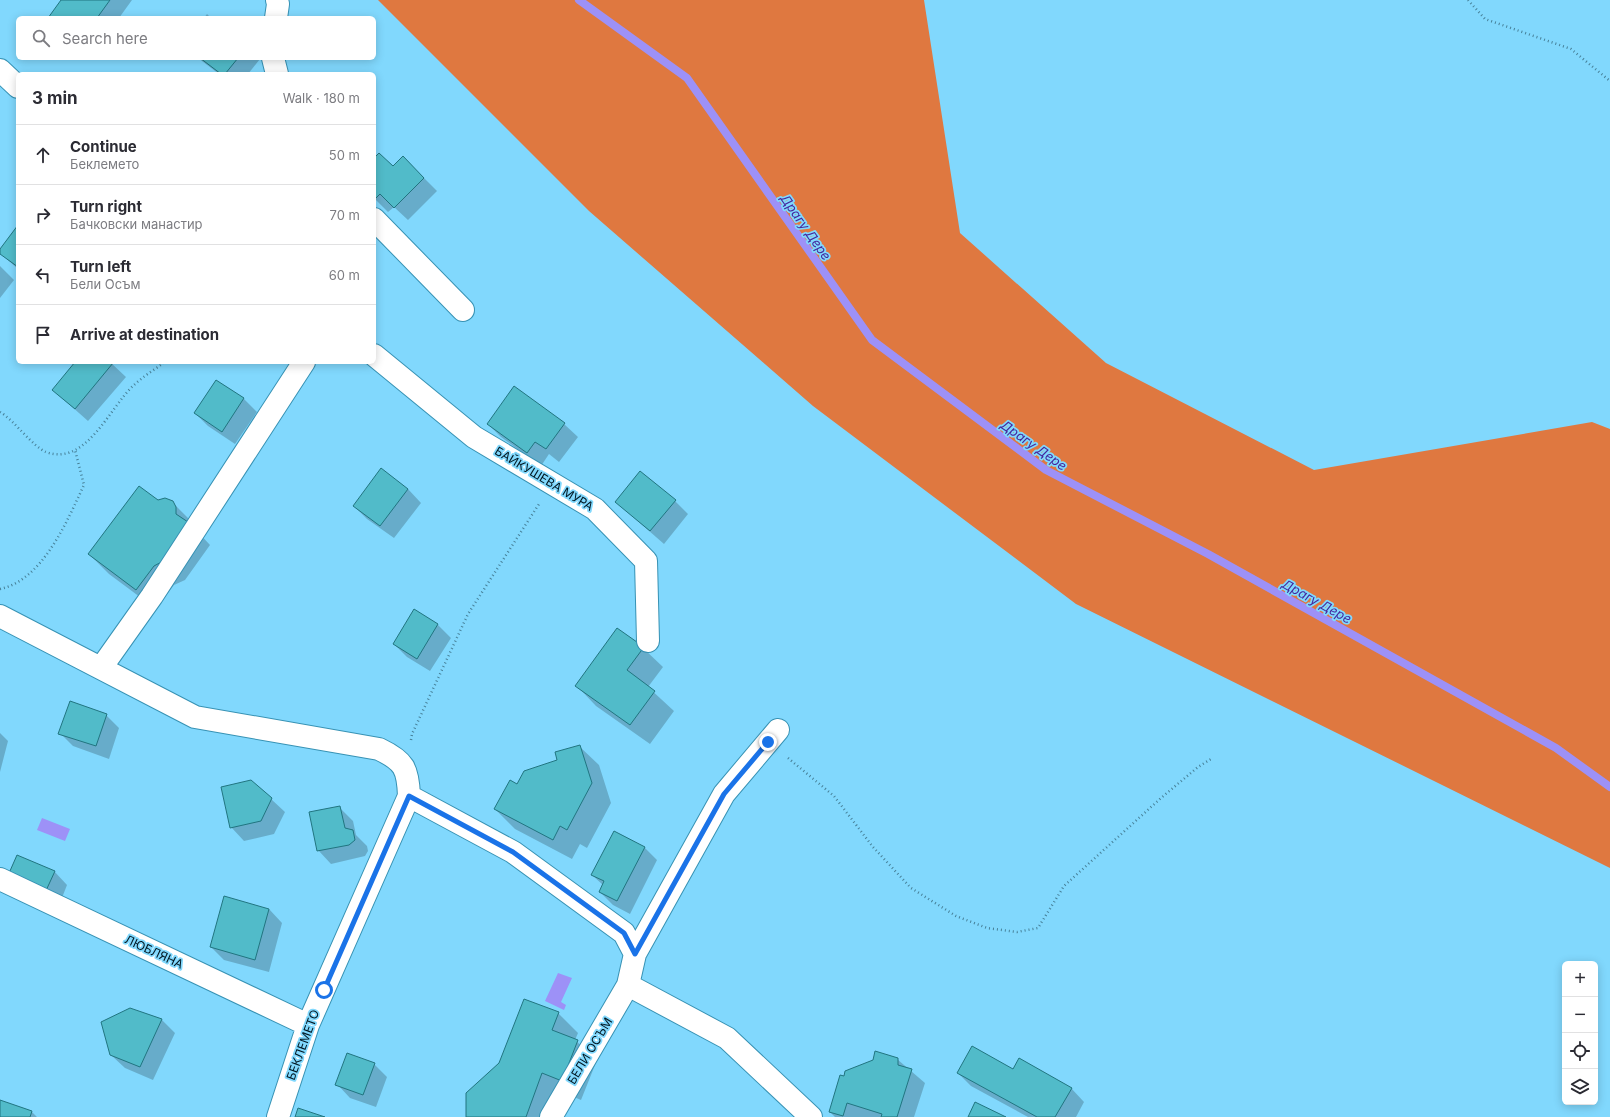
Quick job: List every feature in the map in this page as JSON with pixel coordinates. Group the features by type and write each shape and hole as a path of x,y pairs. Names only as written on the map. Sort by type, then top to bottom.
{"street":[{"path":"276,16 277,0"},
{"path":"274,60 276,72"},
{"path":"0,70 16,85"},
{"path":"376,221 463,310"},
{"name":"БАЙКУШЕВА МУРА","path":"376,357 474,437 595,509 646,561 648,641"},
{"path":"101,668 152,596 303,364"},
{"path":"0,616 195,717 379,749 394,757 408,785 513,852 624,933 635,954"},
{"path":"635,954 724,794 773,736"},
{"name":"БЕКЛЕМЕТО","path":"280,1111 308,1025 408,785"},
{"name":"ЛЮБЛЯНА","path":"0,879 308,1025"},
{"name":"БЕЛИ ОСЪМ","path":"551,1117 628,985 635,954"},
{"path":"628,985 727,1038 811,1117"}],"path":[{"path":"1468,0 1485,19 1571,50 1610,81"},
{"path":"0,412 45,452 60,455 75,450 96,433 132,386 162,364"},
{"path":"0,589 12,586 34,570 62,532 84,485 75,450"},
{"path":"408,785 412,734 468,614 552,484"},
{"path":"773,736 834,796 873,847 911,888 956,916 987,928 1017,932 1038,928 1064,886 1161,798 1198,767 1211,759"}],"shaded area":[{"path":"378,0 924,0 960,233 1106,363 1314,470 1592,422 1610,429 1610,868 1076,604 813,406 589,211"},
{"path":"42,818 70,829 65,841 37,830"},
{"path":"558,973 572,978 561,1002 566,1005 564,1010 545,1001"}],"building":[{"path":"61,0 110,0 98,16 49,16"},
{"path":"203,60 236,60 227,72 218,72"},
{"path":"379,153 393,166 403,156 424,178 394,208 380,194 376,198 376,156"},
{"path":"16,228 16,266 0,254 0,249"},
{"path":"73,364 112,364 75,409 52,390"},
{"path":"216,380 244,398 222,432 194,413"},
{"path":"514,386 565,423 546,449 535,442 527,453 487,424"},
{"path":"381,468 408,489 380,526 353,506"},
{"path":"640,471 676,500 650,531 615,502"},
{"path":"139,486 158,500 165,498 173,501 176,507 176,514 191,524 165,560 154,566 136,590 88,554"},
{"path":"414,609 438,624 417,659 393,644"},
{"path":"617,628 644,647 627,670 655,691 630,725 575,686"},
{"path":"70,701 107,714 96,746 58,734"},
{"path":"580,745 592,783 567,830 560,826 553,840 494,809 510,780 517,784 524,771 557,760 555,752"},
{"path":"251,780 272,798 261,821 230,828 221,787"},
{"path":"340,806 345,828 353,830 355,840 349,845 317,851 309,812"},
{"path":"614,831 645,847 617,901 599,892 604,881 591,875"},
{"path":"17,855 55,871 44,895 6,880"},
{"path":"224,896 269,909 255,960 210,947"},
{"path":"524,999 559,1012 552,1030 578,1040 562,1081 542,1073 526,1117 466,1117 466,1093 499,1063"},
{"path":"130,1008 162,1019 140,1067 110,1055 101,1022"},
{"path":"972,1046 1013,1069 1019,1058 1072,1088 1055,1117 1037,1117 957,1073"},
{"path":"875,1051 898,1058 898,1065 912,1069 897,1117 881,1117 882,1114 847,1103 843,1116 829,1112 840,1075 844,1076 845,1071 873,1060"},
{"path":"347,1053 375,1063 363,1095 335,1085"},
{"path":"0,1100 32,1111 30,1117 0,1117"},
{"path":"975,1102 1006,1117 968,1117"},
{"path":"298,1108 325,1117 295,1117"}],"waterway":[{"name":"Драгу Дере","path":"579,0 687,78 872,340 1046,470 1208,554 1556,748 1610,787"}],"route":[{"path":"324,990 409,796 513,852 624,933 635,954 724,794 768,742"}]}
